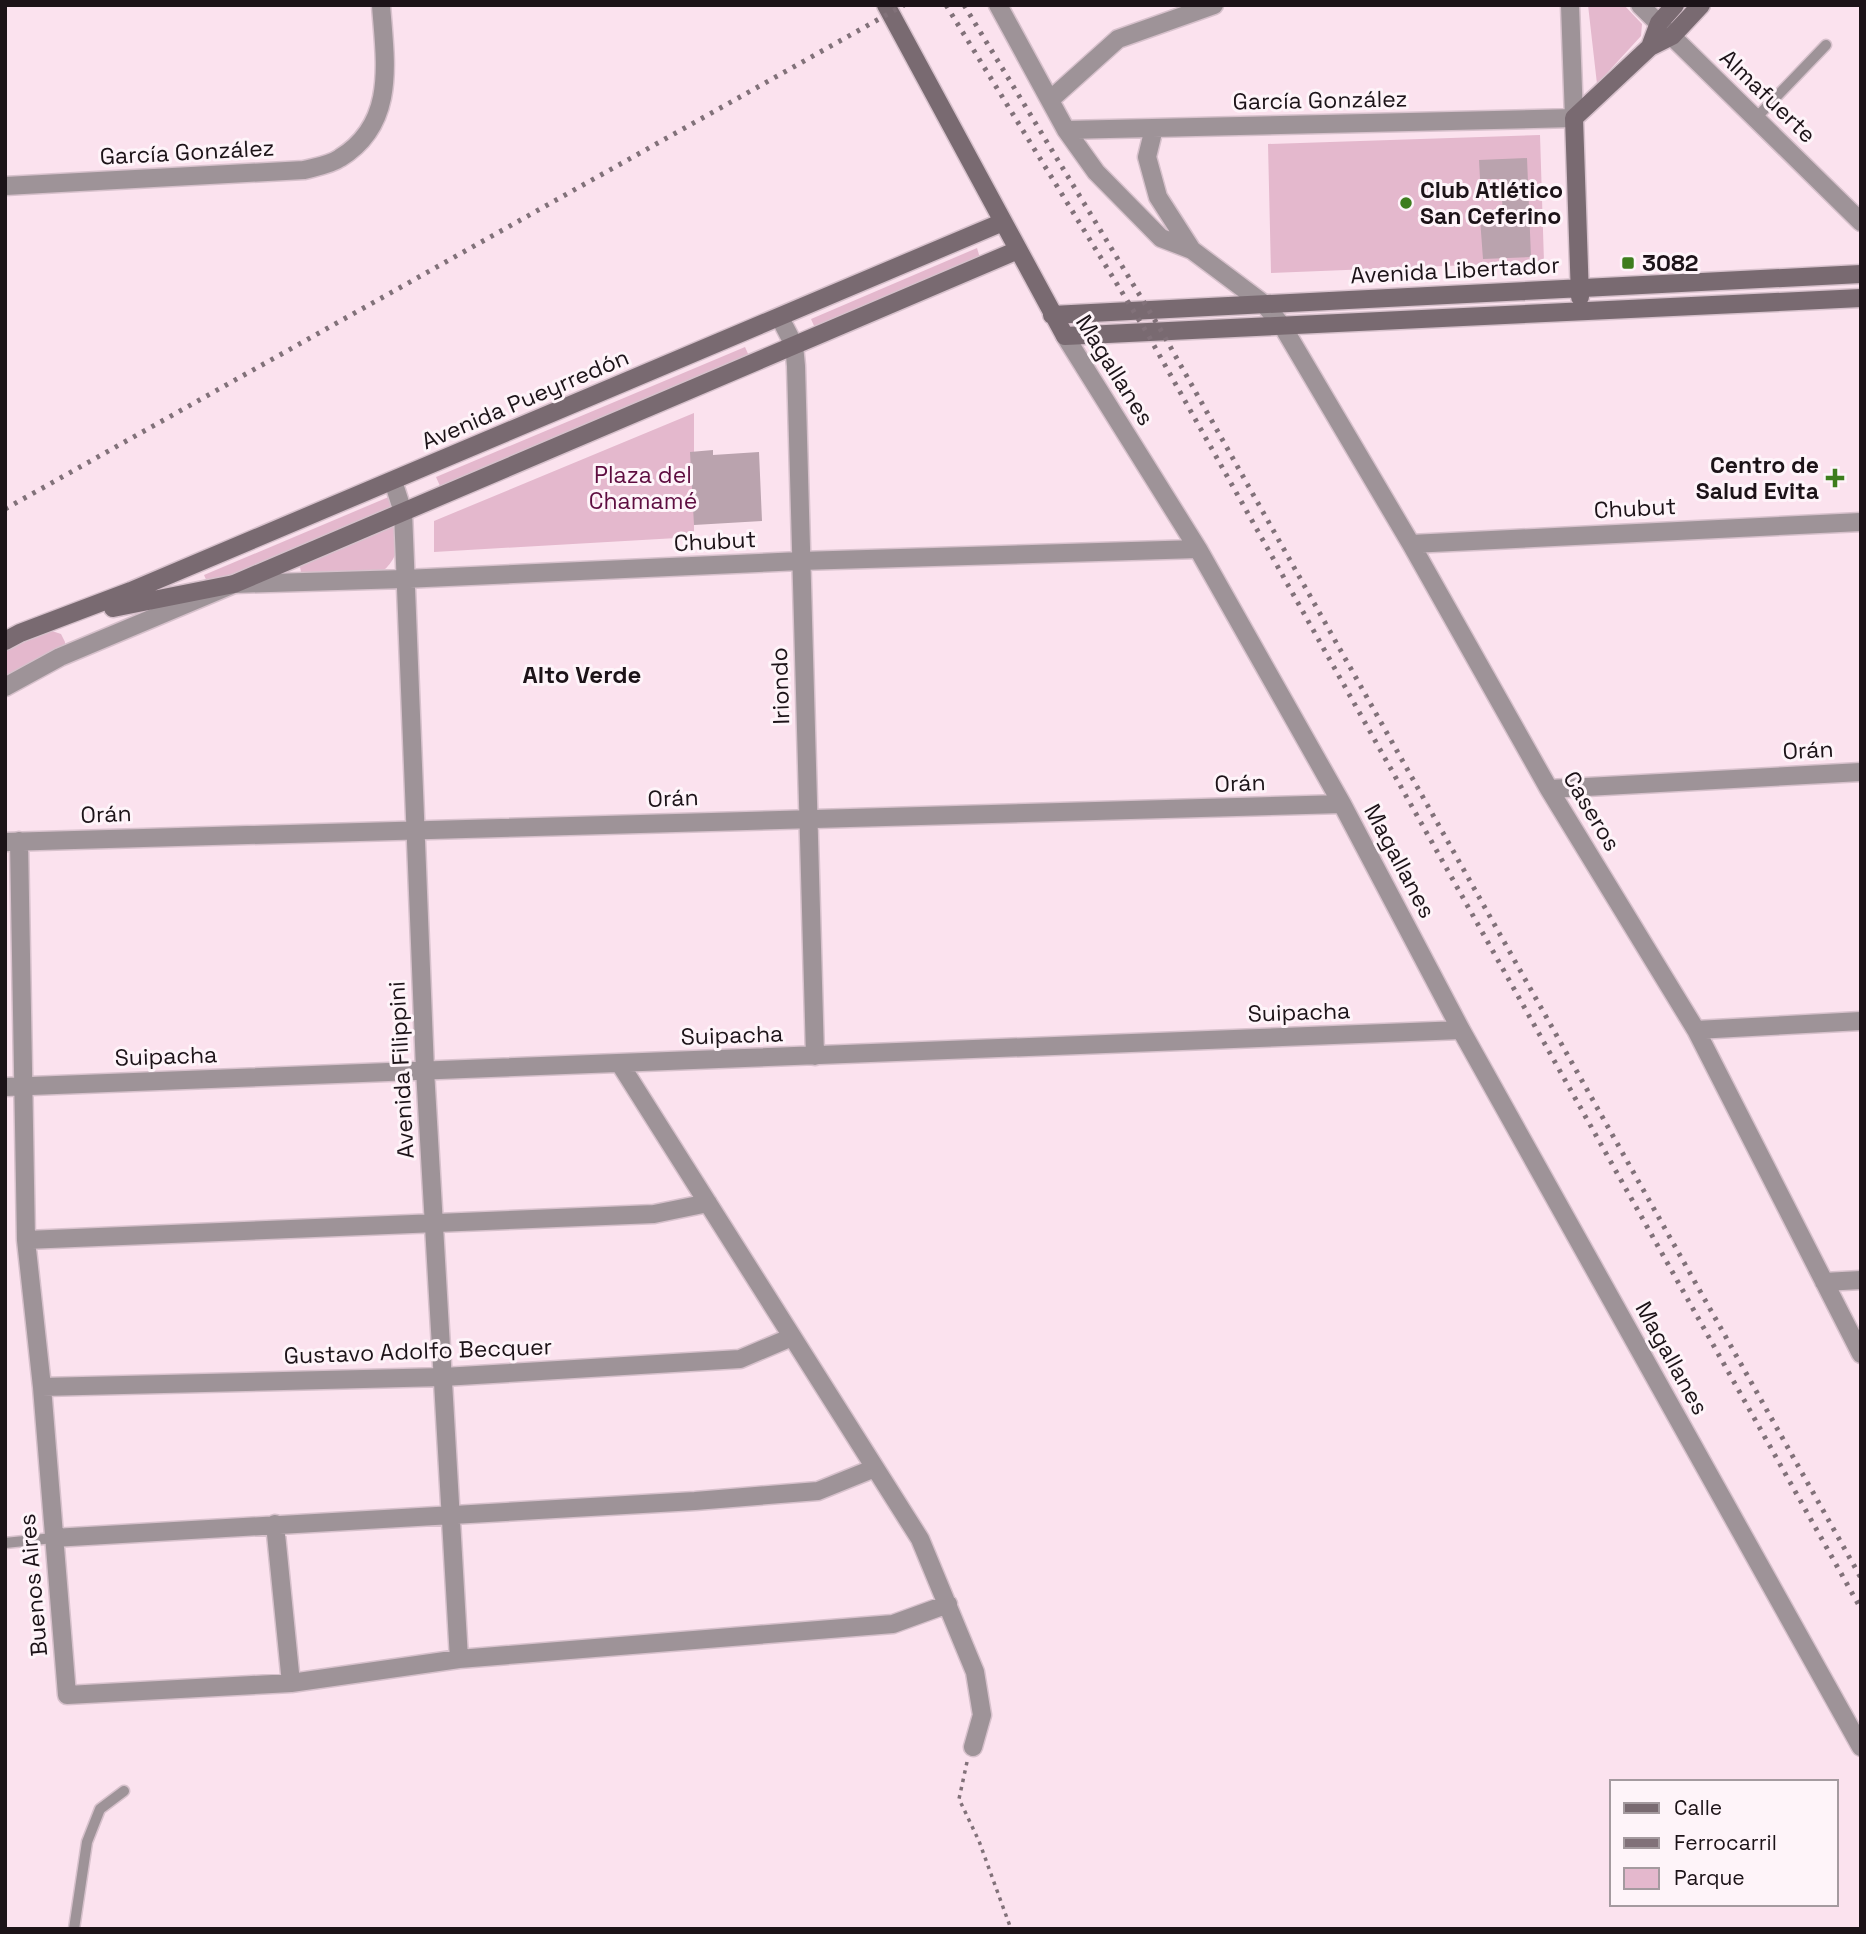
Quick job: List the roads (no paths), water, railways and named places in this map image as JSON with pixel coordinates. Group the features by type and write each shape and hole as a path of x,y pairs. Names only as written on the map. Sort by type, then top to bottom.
{"street":[{"name":"García González","path":"5,186 304,170 339,159 363,140 379,111 386,83 381,5"},
{"name":"Magallanes","path":"886,5 1052,315 1198,549 1342,804 1461,1030 1861,1747"},
{"path":"998,5 1066,130 1096,172 1161,238 1192,250"},
{"path":"1050,100 1118,39 1214,5"},
{"path":"1570,5 1581,312"},
{"name":"Almafuerte","path":"1640,5 1861,222"},
{"path":"1650,47 1658,23 1675,5"},
{"path":"1574,118 1650,47 1672,36 1701,5"},
{"name":"García González","path":"1066,130 1574,118"},
{"path":"1154,128 1147,157 1158,197 1192,250"},
{"name":"Avenida Pueyrredón","path":"5,641 131,592 1003,222"},
{"name":"Avenida Pueyrredón","path":"5,687 60,657 1018,250"},
{"name":"Caseros","path":"1192,250 1264,304 1283,327 1411,544 1549,789 1696,1030 1861,1354"},
{"name":"Avenida Libertador","path":"1052,315 1861,274"},
{"path":"1065,336 1861,298"},
{"name":"Iriondo","path":"780,318 794,345 796,366 815,1056"},
{"name":"Avenida Filippini","path":"393,481 403,512 425,1070 459,1658"},
{"name":"Chubut","path":"1411,544 1861,522"},
{"name":"Chubut","path":"234,584 800,561 1198,549"},
{"name":"Avenida Pueyrredón","path":"65,617 234,584"},
{"name":"Orán","path":"1549,789 1861,772"},
{"name":"Orán","path":"12,841 1342,804"},
{"name":"Buenos Aires","path":"12,841 24,1086 26,1240 42,1387 67,1695 291,1683"},
{"path":"1696,1030 1861,1021"},
{"name":"Suipacha","path":"5,1087 1461,1030"},
{"path":"620,1064 920,1539 975,1672 982,1715 973,1747"},
{"path":"26,1240 654,1214 708,1203"},
{"path":"1824,1282 1861,1280"},
{"name":"Gustavo Adolfo Becquer","path":"42,1387 443,1377 740,1359 792,1337"},
{"path":"53,1538 695,1501 818,1491 875,1468"},
{"path":"275,1524 291,1683 459,1658 893,1624 948,1604"}],"lane":[{"path":"1756,118 1826,45"},
{"path":"5,1543 53,1538"},
{"path":"74,1929 87,1842 100,1809 124,1791"}],"railway":[{"path":"5,509 904,5"},
{"path":"946,5 1147,333 1861,1609"},
{"path":"964,5 1162,332 1861,1578"}],"place":[{"name":"Club Atlético San Ceferino","path":"1406,203"},
{"name":"3082","path":"1628,263"},
{"name":"Centro de Salud Evita","path":"1835,478"}],"district":[{"name":"Alto Verde","path":"582,674"}],"park label":[{"name":"Plaza del Chamamé","path":"643,488"}]}
